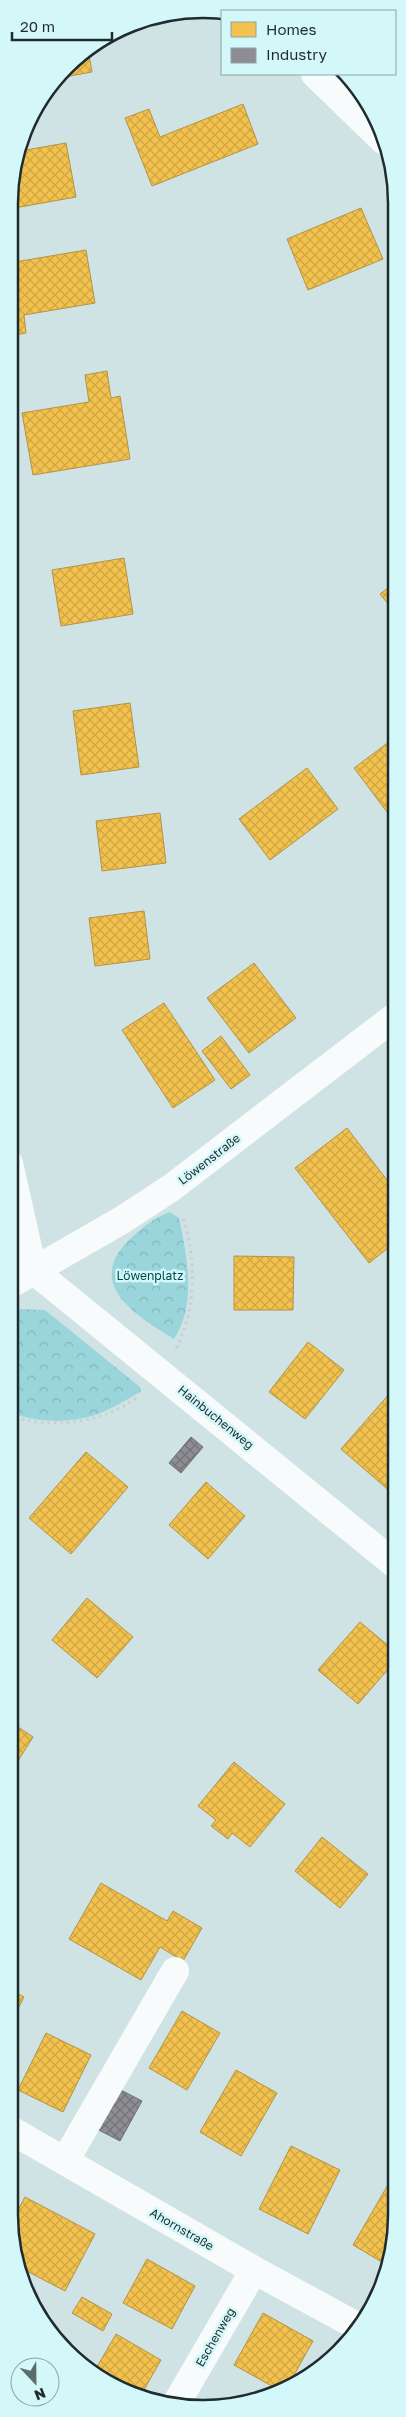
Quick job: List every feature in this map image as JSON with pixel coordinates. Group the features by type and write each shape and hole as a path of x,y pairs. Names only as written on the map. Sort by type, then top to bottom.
{"street":[{"path":"316,75 373,131"},
{"name":"Löwenstraße","path":"18,1279 122,1220 171,1188 388,1022"},
{"path":"18,1203 33,1270"},
{"name":"Hainbuchenweg","path":"33,1270 170,1379 388,1559"},
{"path":"65,2161 175,1971"},
{"name":"Ahornstraße","path":"18,2134 254,2270 352,2324"},
{"name":"Eschenweg","path":"179,2398 254,2270"}],"green space":[{"name":"Löwenplatz","path":"170,1212 179,1218 185,1248 188,1280 186,1311 174,1339 146,1321 122,1299 114,1286 112,1273 116,1258 127,1242 147,1224"},
{"path":"20,1309 45,1310 140,1387 141,1392 98,1414 72,1420 39,1420 18,1415 18,1311"}],"building: Homes":[{"path":"89,57 92,72 68,76"},
{"path":"243,104 258,144 152,186 125,118 149,109 160,137"},
{"path":"66,143 76,197 18,207 19,179 25,150"},
{"path":"361,208 383,259 308,290 287,239"},
{"path":"86,250 95,303 24,315 26,333 18,334 18,261"},
{"path":"107,371 111,398 120,396 130,459 33,475 22,413 89,402 85,375"},
{"path":"124,558 133,614 61,626 52,570"},
{"path":"388,588 388,604 380,594"},
{"path":"130,703 139,767 81,775 73,711"},
{"path":"388,743 388,813 354,768"},
{"path":"307,768 338,809 270,860 239,819"},
{"path":"160,813 166,863 102,871 96,821"},
{"path":"144,911 150,959 95,966 89,918"},
{"path":"254,963 296,1018 249,1053 207,998"},
{"path":"164,1003 215,1080 173,1108 122,1030"},
{"path":"221,1036 250,1075 231,1089 202,1051"},
{"path":"347,1128 388,1181 388,1248 369,1263 295,1168"},
{"path":"234,1256 294,1257 293,1310 234,1310"},
{"path":"308,1342 344,1370 305,1419 269,1392"},
{"path":"388,1395 388,1490 341,1449"},
{"path":"86,1452 128,1487 71,1554 29,1518"},
{"path":"206,1482 245,1516 208,1559 169,1525"},
{"path":"87,1598 133,1637 97,1678 52,1640"},
{"path":"360,1622 388,1645 388,1669 358,1704 318,1670"},
{"path":"18,1727 33,1737 18,1761"},
{"path":"234,1762 285,1804 250,1847 232,1833 228,1839 211,1826 216,1820 198,1806"},
{"path":"322,1837 368,1874 340,1908 295,1871"},
{"path":"101,1883 167,1921 173,1911 202,1928 183,1961 160,1947 141,1980 69,1939"},
{"path":"18,1994 24,1997 18,2009"},
{"path":"182,2011 220,2033 187,2090 149,2068"},
{"path":"46,2033 91,2055 63,2112 18,2090"},
{"path":"236,2070 277,2093 241,2156 200,2132"},
{"path":"291,2146 340,2170 308,2234 259,2209"},
{"path":"388,2185 388,2226 382,2262 353,2245"},
{"path":"25,2197 95,2234 65,2291 26,2271 19,2238 18,2210"},
{"path":"147,2259 195,2286 172,2329 123,2303"},
{"path":"82,2297 112,2314 103,2331 72,2313"},
{"path":"263,2313 313,2341 293,2376 272,2386 234,2365"},
{"path":"116,2334 161,2360 144,2390 110,2375 97,2366"}],"building: Industry":[{"path":"191,1437 203,1447 181,1473 169,1463"},
{"path":"117,2088 142,2101 120,2141 95,2128"}]}
